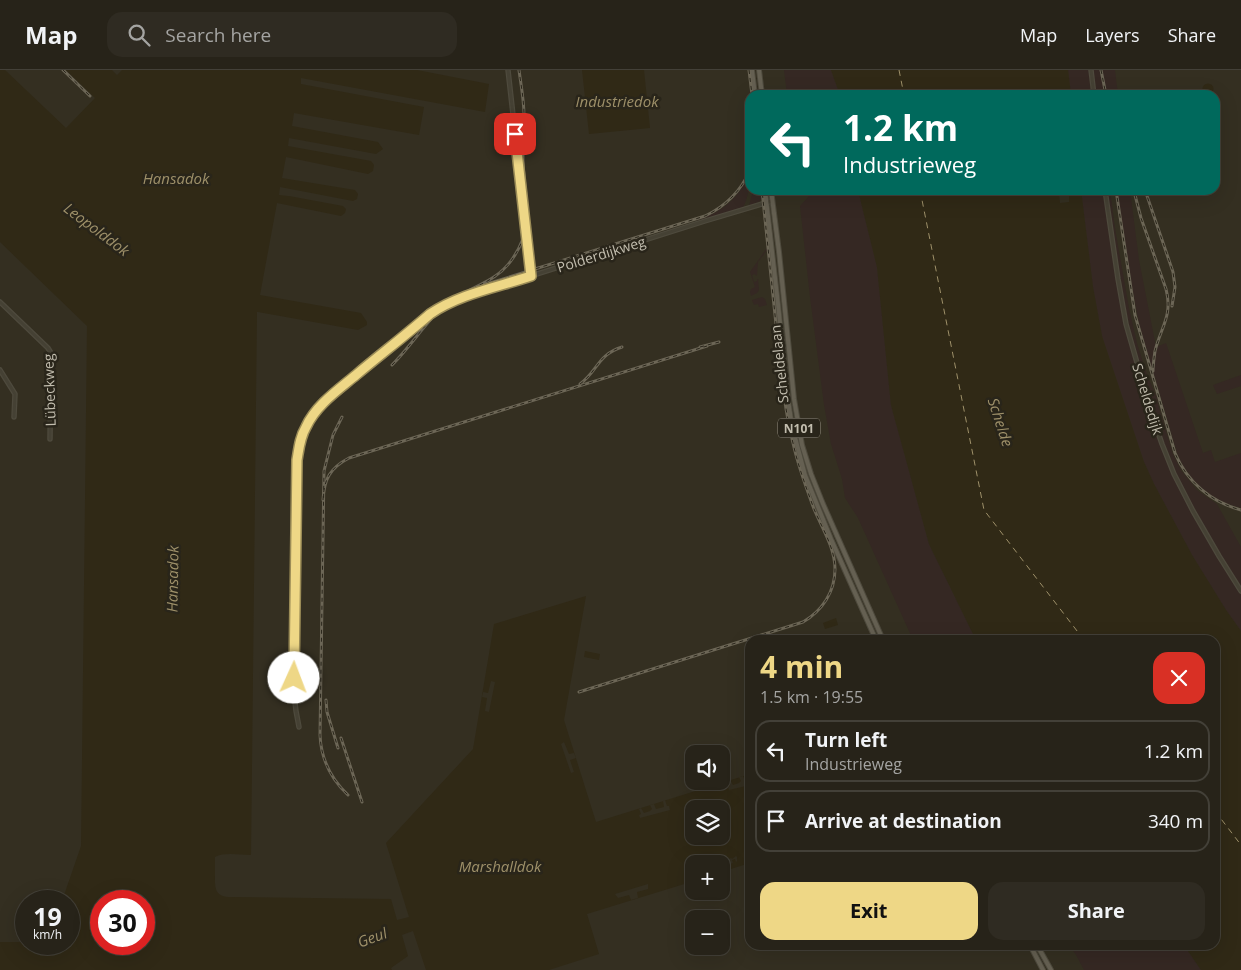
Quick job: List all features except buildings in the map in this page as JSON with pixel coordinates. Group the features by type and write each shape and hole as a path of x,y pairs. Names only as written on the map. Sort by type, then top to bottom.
{"main road":[{"path":"752,70 754,90"},
{"path":"759,70 761,90"},
{"name":"Scheldelaan","path":"765,195 792,426 805,475 831,539 874,635"},
{"name":"Scheldelaan","path":"771,195 794,399 802,445 811,474 836,536 881,635"},
{"path":"772,252 779,252"},
{"path":"779,312 784,308"},
{"path":"831,539 836,536"},
{"path":"846,571 851,569"},
{"path":"870,624 875,622"},
{"path":"1033,950 1043,970"},
{"path":"1040,950 1051,970"}],"street":[{"path":"508,70 531,276"},
{"path":"1091,70 1093,90"},
{"name":"Scheldedijk","path":"1106,195 1126,324 1159,436 1174,474 1193,511 1241,591"},
{"name":"Polderdijkweg","path":"299,727 294,694 297,460 300,442 306,425 318,407 385,349 444,304 772,202"},
{"name":"Lübeckweg","path":"0,302 48,348 50,353 50,440"},
{"path":"0,370 15,394 14,417"}],"shaded area":[{"path":"784,70 831,70 838,90 786,90"},
{"path":"1068,70 1115,70 1117,90 1070,90"},
{"path":"745,183 745,195 747,195 743,208 695,222 727,205"},
{"path":"752,195 763,196 759,202 749,206"},
{"path":"859,195 877,267 891,405 929,544 974,635 911,635 858,518 845,498 842,479 831,444 824,405 810,297 800,206 809,196"},
{"path":"1082,195 1111,195 1129,308 1137,343 1157,398 1173,454 1181,470 1197,490 1217,504 1241,547 1241,631 1192,555 1144,462 1102,336 1093,287"},
{"path":"1118,195 1131,195 1139,260 1156,347 1166,343 1203,453 1211,450 1215,462 1241,453 1241,508 1220,500 1202,488 1194,481 1177,453 1139,324"},
{"path":"767,248 758,262 757,275 752,275 754,282 758,279 759,290 751,296 751,289 755,287 750,272"},
{"path":"762,297 767,305 759,307 758,304 754,305 752,300"},
{"path":"1241,375 1241,386 1217,394 1213,385"},
{"path":"1072,950 1187,950 1201,970 1084,970"}],"water":[{"name":"Hansadok","path":"0,70 5,70 66,128 95,98 66,70 112,70 117,75 122,70 417,70 489,84 485,112 301,78 301,84 424,107 419,135 294,113 292,126 378,142 383,149 376,154 289,138 288,146 371,161 374,165 373,171 368,174 286,157 282,178 355,190 358,194 357,199 353,201 280,187 279,195 343,206 346,209 345,213 341,216 277,203 260,295 361,313 367,325 358,330 257,312 251,855 227,854 215,857 216,890 220,895 228,897 391,899 397,920 409,917 386,843 473,749 494,624 586,596 564,720 596,822 699,790 730,790 730,780 745,776 745,865 730,869 730,855 685,855 685,884 587,914 599,954 549,970 426,970 413,931 402,935 408,956 391,968 392,970 0,970 0,942 15,942 15,955 80,955 80,890 66,890 81,846 87,326 0,242"},
{"name":"Industriedok","path":"582,70 644,70 650,128 589,134"},
{"path":"831,70 1068,70 1070,90 838,90"},
{"path":"1208,83 1214,90 1202,89"},
{"name":"Schelde","path":"859,195 1082,195 1093,287 1102,336 1144,462 1192,555 1241,631 1241,970 1201,970 1187,950 1220,950 1220,635 974,635 929,544 891,405 877,267"},
{"path":"836,618 838,625 825,629 823,623"},
{"path":"585,651 600,654 599,660 584,657"}],"pier":[{"path":"1059,195 1069,195 1069,202 1060,203"},
{"path":"491,681 495,682 489,712 485,711 487,698 482,697 483,692 488,693"},
{"path":"564,742 569,754 574,753 576,758 570,760 574,772 571,773 561,744"},
{"path":"743,776 745,786 730,790 730,780 733,785 741,781 739,777"},
{"path":"665,800 670,810 640,818 639,809 641,808 644,813 652,809 650,805 654,804 656,809 664,807 663,801"},
{"path":"736,856 737,861 735,859 732,860 733,863 730,864 730,858"},
{"path":"648,884 648,889 637,892 638,898 631,900 629,895 618,898 615,894"}],"ferry route":[{"path":"899,70 903,90"},
{"path":"921,195 984,510 1080,635"},
{"path":"1220,818 1241,845"}],"railway":[{"path":"63,70 90,96"},
{"path":"392,365 441,308 463,293 498,274 506,267 520,246 527,222 527,211 523,161 524,110 519,70"},
{"path":"749,70 751,90"},
{"path":"1101,70 1105,90"},
{"path":"490,283 705,216 720,208 732,197 745,180"},
{"path":"761,635 810,618 830,593 835,569 833,553 828,538 814,509 802,476 787,416 763,195"},
{"path":"1117,195 1135,315 1175,453 1186,473 1201,489 1220,502 1241,510"},
{"path":"1135,195 1168,298 1167,314 1155,351 1153,371"},
{"path":"1147,195 1173,272 1175,287 1172,306"},
{"path":"700,347 719,342"},
{"path":"323,500 329,475 337,466 349,458 707,346"},
{"path":"580,384 607,354 622,347"},
{"path":"342,417 333,435 324,471 320,735 322,752 328,768 348,795"},
{"path":"579,692 745,640"},
{"path":"326,700 327,712 338,748"},
{"path":"341,738 362,802"}],"route":[{"path":"294,678 297,460 300,442 306,425 318,407 444,304 531,276 515,134"}],"water label":[{"name":"Leopolddok","path":"97,229"},
{"name":"Marshalldok","path":"500,866"},
{"name":"Geul","path":"372,937"}]}
